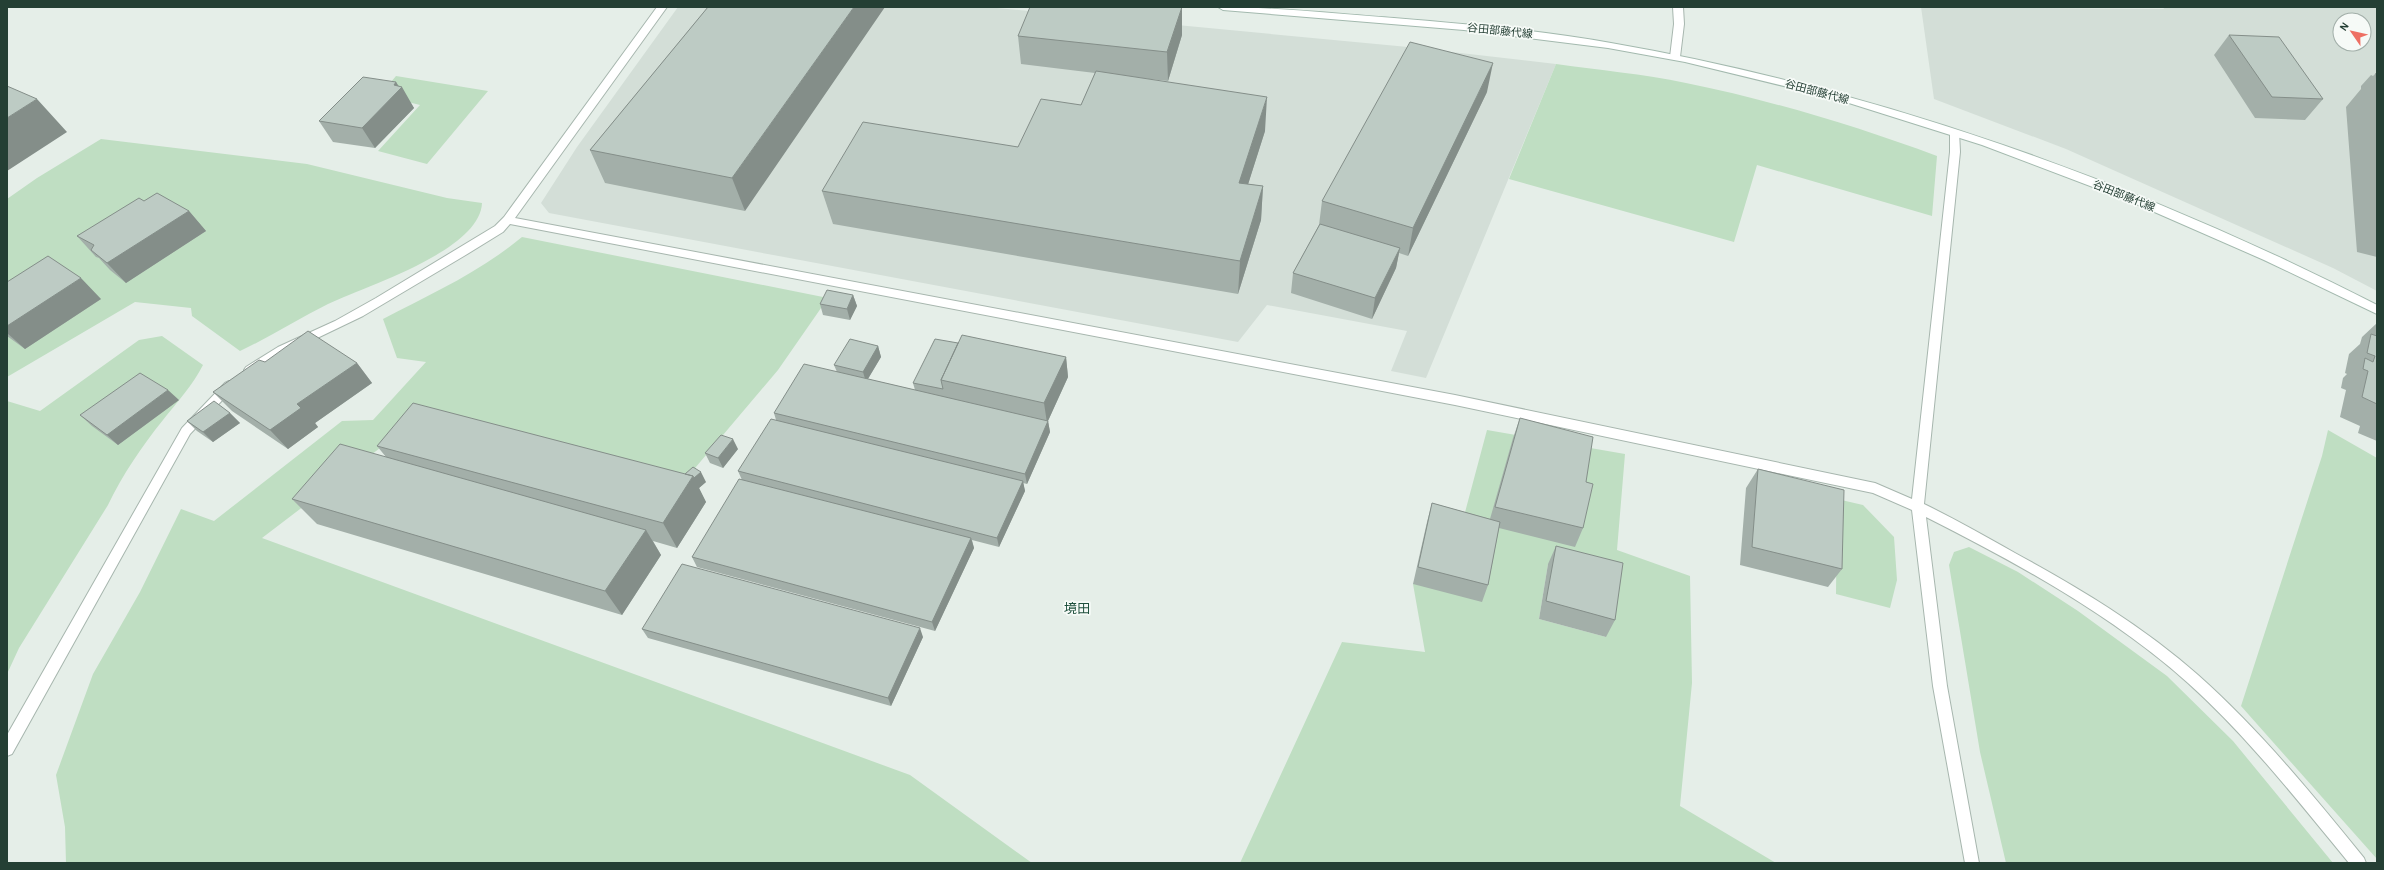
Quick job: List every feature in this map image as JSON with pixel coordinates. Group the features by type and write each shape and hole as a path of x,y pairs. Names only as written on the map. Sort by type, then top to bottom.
{"street":[{"path":"7,749 186,431 220,393 266,357 336,325 389,296 493,233 508,220 662,7"},
{"name":"谷田部藤代線","path":"1223,7 1526,34 1675,57 1794,85 1955,133 2023,156 2157,208 2269,258 2377,310"},
{"path":"1675,57 1679,24 1678,7"},
{"path":"1955,133 1955,152 1918,505 1940,686 1972,863"},
{"path":"508,220 1455,400 1875,488 1918,505 2039,572 2123,624 2192,678 2249,735 2359,863"}],"shaded area":[{"path":"678,7 986,7 1408,47 1556,64 1426,378 1391,371 1407,331 1267,305 1238,342 549,213 541,203 577,147"},
{"path":"1921,7 2164,9 2163,7 2377,7 2377,291 2333,268 2066,149 1934,99"}],"green space":[{"path":"1556,64 1670,80 1749,97 1844,124 1937,156 1932,216 1757,165 1734,242 1509,179"},
{"path":"396,76 488,91 427,164 378,151 420,105 380,95"},
{"path":"101,139 307,164 447,198 482,203 476,220 462,236 442,251 393,277 328,304 240,351 192,316 191,308 135,302 7,377 7,199 37,178"},
{"path":"522,237 828,298 778,370 679,487 422,416 262,538 910,775 1032,863 66,863 65,827 56,775 93,674 140,592 181,509 214,521 342,421 373,420 426,362 397,358 383,319 472,272 506,250"},
{"path":"162,336 203,365 190,386 155,430 133,461 108,505 19,648 7,674 7,401 40,411 139,340"},
{"path":"1487,430 1625,454 1617,550 1690,576 1692,683 1680,806 1776,863 1240,863 1342,642 1425,652 1413,584 1460,531","holes":["1548,564 1606,637 1539,619"]},
{"path":"2328,430 2377,458 2377,859 2241,706 2322,456"},
{"path":"1837,499 1863,505 1894,537 1897,580 1890,608 1836,594"},
{"path":"1969,547 2018,572 2078,611 2167,676 2233,741 2333,863 2006,863 1980,752 1949,565 1954,552"}],"building":[{"path":"708,7 854,7 732,178 590,150"},
{"path":"1030,7 1182,7 1167,52 1018,36"},
{"path":"2229,35 2279,37 2323,99 2272,97"},
{"path":"1410,42 1493,63 1413,228 1322,201"},
{"path":"1096,71 1267,97 1239,183 1263,186 1240,261 822,191 863,122 1018,147 1041,99 1081,105"},
{"path":"363,77 396,82 394,85 402,87 362,128 319,121"},
{"path":"7,86 37,99 7,118"},
{"path":"157,193 189,211 107,263 91,250 94,245 77,236 139,198 144,201"},
{"path":"1320,224 1400,248 1375,298 1293,273"},
{"path":"48,256 81,278 7,326 7,282"},
{"path":"827,290 853,295 847,309 820,304"},
{"path":"308,331 357,363 297,404 301,408 270,430 213,392 259,360 265,362"},
{"path":"2371,334 2377,336 2377,404 2362,397 2368,371 2363,369 2365,358 2373,362 2375,356 2367,353"},
{"path":"962,335 1066,357 1044,403 941,380"},
{"path":"850,339 878,346 863,372 834,365"},
{"path":"935,339 958,343 941,380 943,389 913,383"},
{"path":"804,364 1048,421 1025,474 774,413"},
{"path":"140,373 168,390 107,435 80,415"},
{"path":"214,401 230,413 203,432 187,421"},
{"path":"413,403 693,476 663,523 377,446"},
{"path":"1520,418 1593,437 1586,482 1593,484 1583,528 1495,507"},
{"path":"771,419 1023,481 997,538 738,471"},
{"path":"721,435 733,439 718,458 705,453"},
{"path":"340,444 646,530 605,591 292,499"},
{"path":"693,467 701,472 694,478 693,476 685,474"},
{"path":"1758,469 1844,490 1842,569 1752,547"},
{"path":"739,479 971,538 932,622 692,557"},
{"path":"1432,503 1500,522 1488,585 1418,567"},
{"path":"1556,546 1623,563 1615,620 1546,601"},
{"path":"682,564 920,628 888,698 642,629"}],"district":[{"name":"境田","path":"1077,609"}]}
